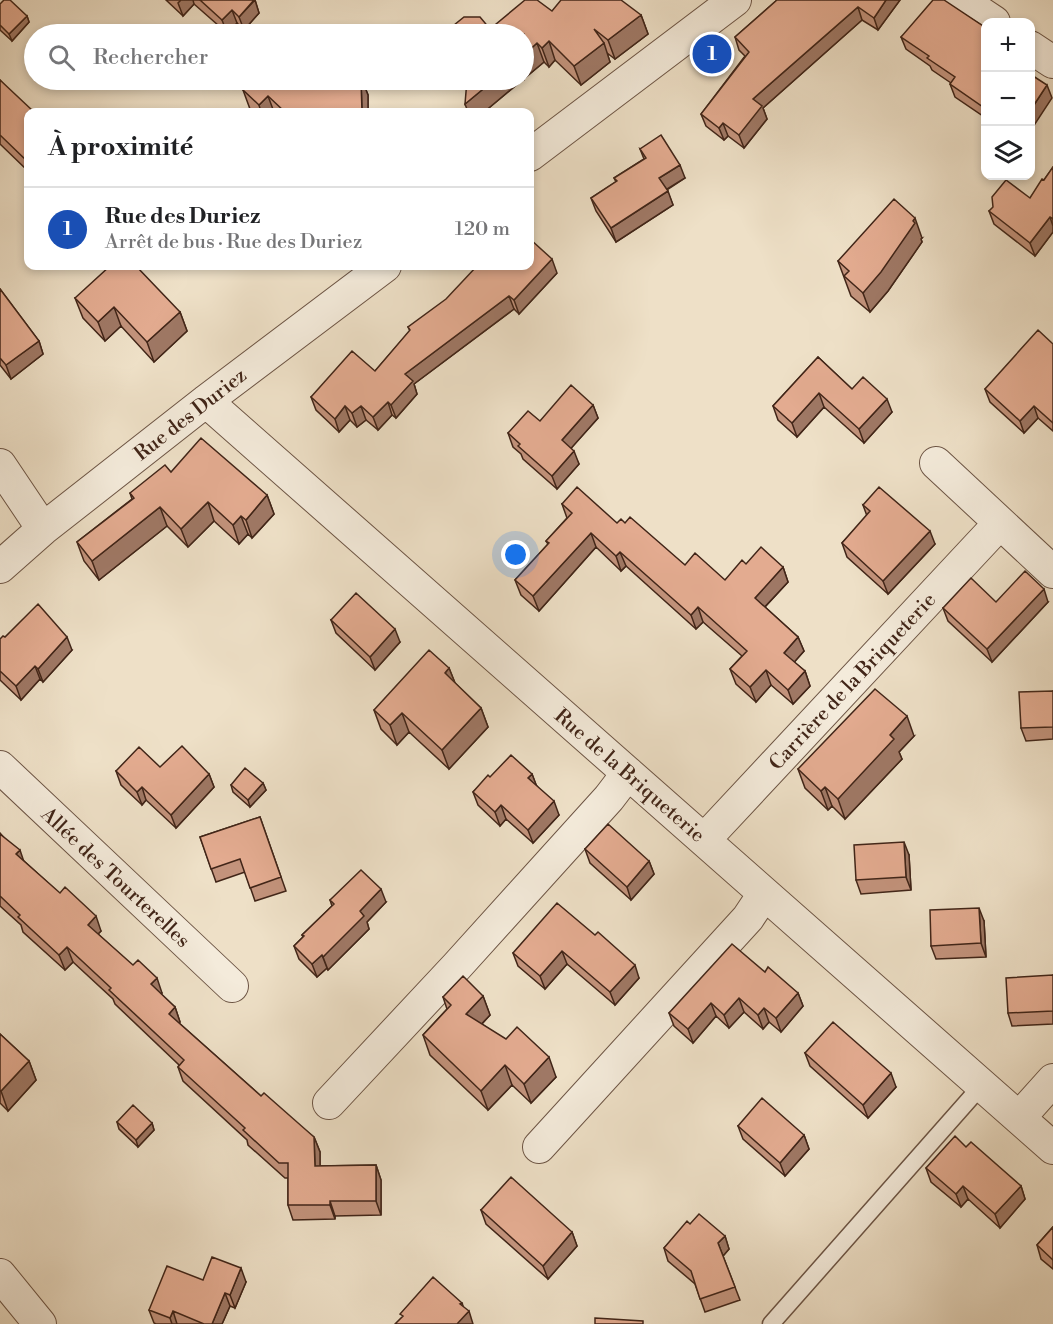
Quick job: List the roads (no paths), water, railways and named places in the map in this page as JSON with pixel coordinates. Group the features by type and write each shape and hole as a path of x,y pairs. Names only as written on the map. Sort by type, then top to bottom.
{"street":[{"path":"534,152 735,0"},
{"path":"961,0 988,18"},
{"path":"1035,50 1053,63"},
{"name":"Rue des Duriez","path":"0,567 44,529 206,401 380,270"},
{"name":"Rue de la Briqueterie","path":"206,401 1053,1148"},
{"path":"936,464 1053,572"},
{"path":"0,465 44,529"},
{"name":"Carrière de la Briqueterie","path":"704,840 1000,523"},
{"name":"Allée des Tourterelles","path":"0,767 232,986"},
{"path":"328,1103 457,966 609,798 628,773"},
{"path":"539,1147 748,918 765,894"},
{"path":"1019,1118 1053,1080"},
{"path":"0,1275 40,1324"}],"lane":[{"path":"771,1324 982,1085"}],"place":[{"name":"Rue des Duriez","path":"712,54"}]}
